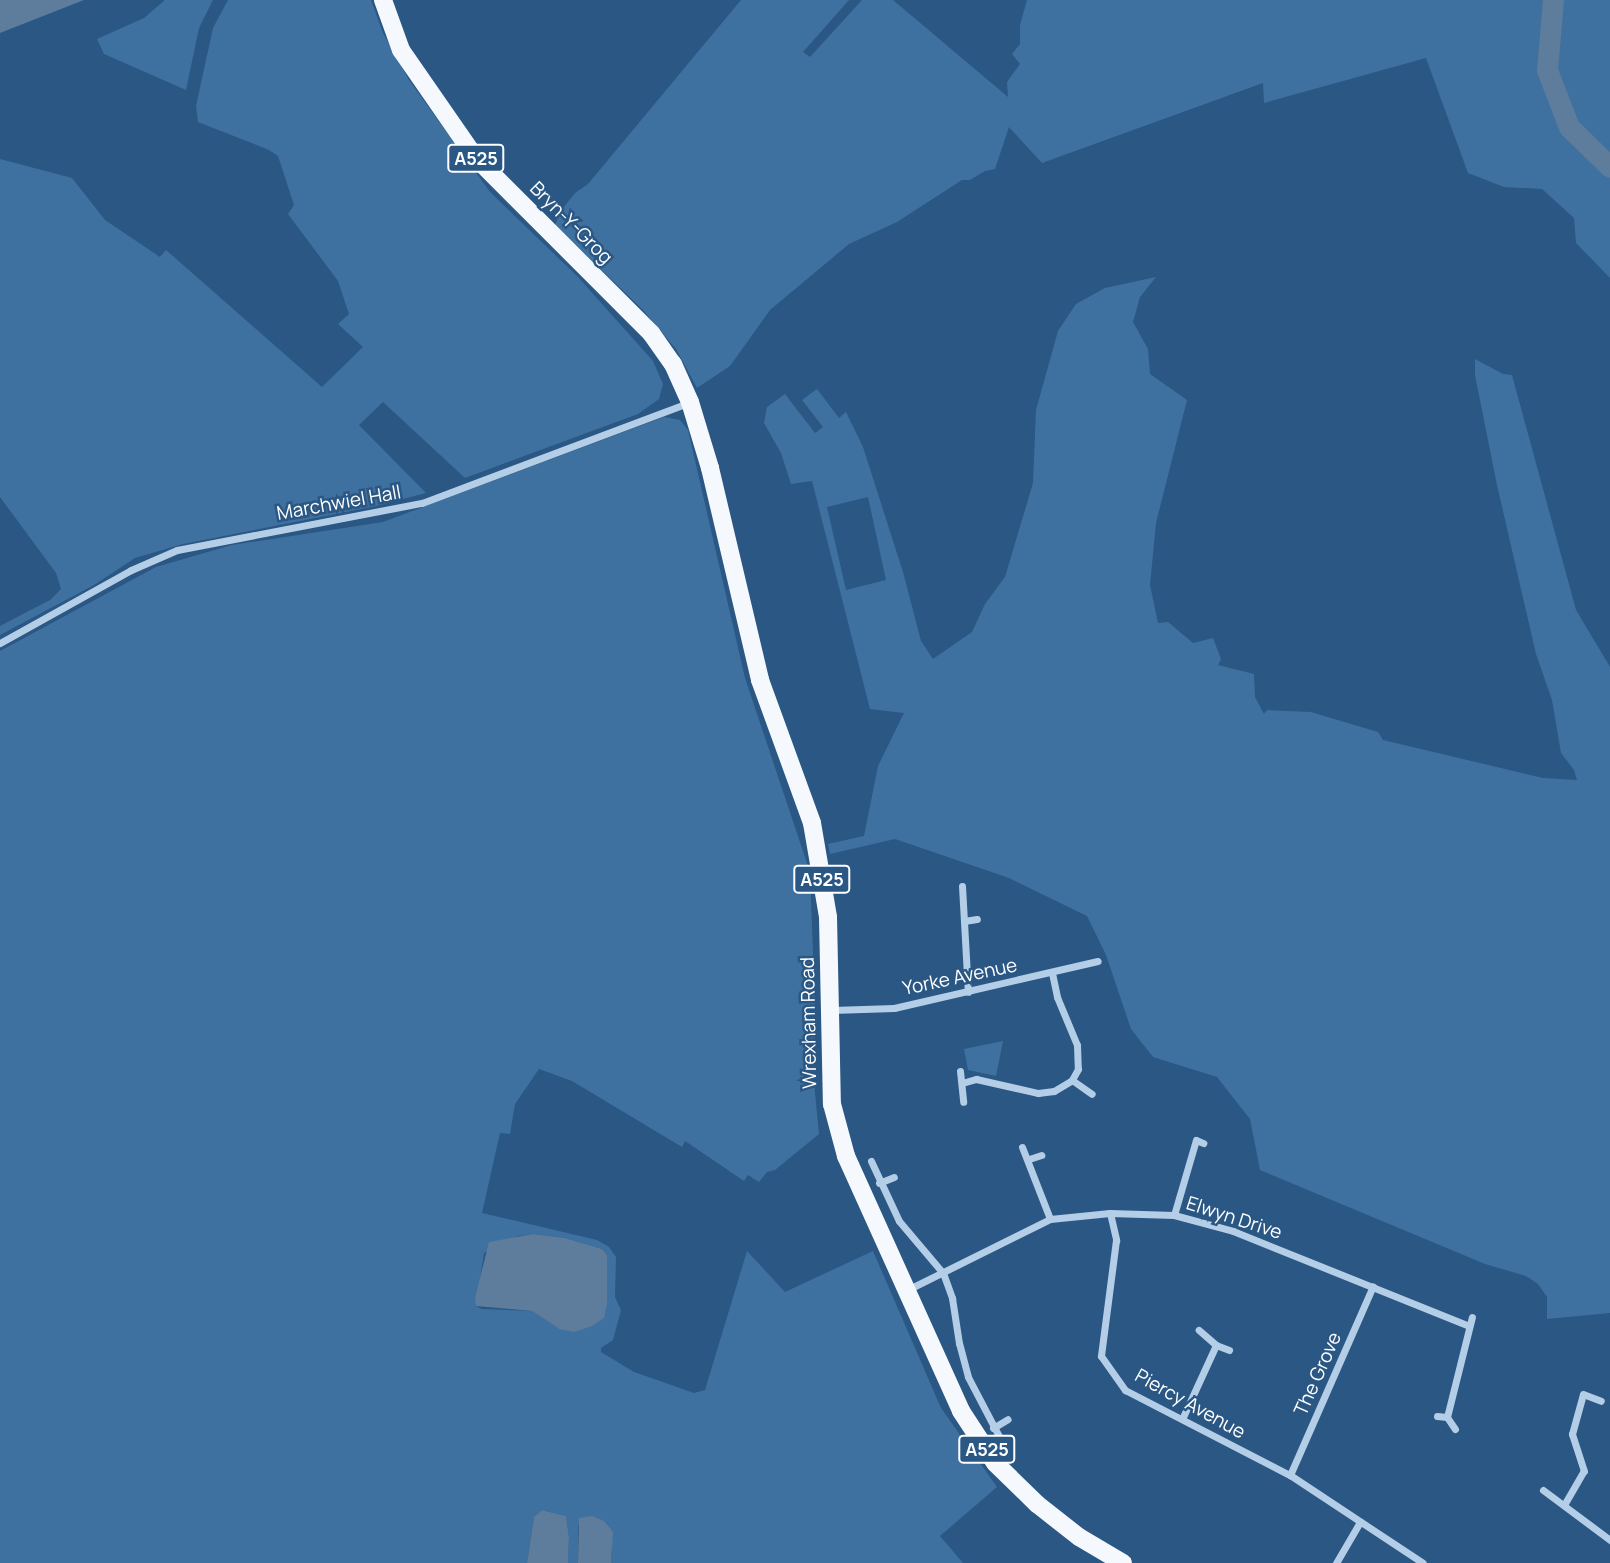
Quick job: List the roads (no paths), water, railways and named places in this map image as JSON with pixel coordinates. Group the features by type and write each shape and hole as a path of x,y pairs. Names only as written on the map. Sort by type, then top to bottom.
{"main road":[{"name":"Bryn-Y-Grog","path":"383,0 401,50 475,157 652,333 673,365 690,402"},
{"name":"Wrexham Road","path":"690,402 737,574 760,680 812,823 828,917 832,1104 846,1156 961,1411 995,1463 1037,1504 1079,1537 1123,1563"}],"street":[{"name":"Marchwiel Hall","path":"0,643 131,570 177,550 422,503 690,402"},
{"path":"962,886 968,992"},
{"path":"964,921 977,919"},
{"name":"Yorke Avenue","path":"828,1010 894,1008 1098,961"},
{"path":"962,1083 976,1079 1038,1093 1054,1091 1072,1080 1078,1069 1077,1045 1057,997 1052,973"},
{"path":"960,1070 963,1102"},
{"path":"1072,1080 1091,1094"},
{"path":"1174,1215 1195,1140"},
{"path":"1022,1147 1029,1159 1050,1219"},
{"path":"1029,1159 1041,1155"},
{"path":"871,1161 899,1221 943,1273 953,1298 959,1343 968,1377 1001,1440"},
{"path":"879,1183 894,1177"},
{"name":"Elwyn Drive","path":"907,1290 1050,1219 1110,1213 1174,1215 1233,1230 1471,1322 1447,1417"},
{"name":"Piercy Avenue","path":"1110,1213 1116,1240 1101,1356 1125,1390 1183,1417 1290,1475 1423,1563"},
{"name":"The Grove","path":"1290,1475 1373,1286"},
{"path":"1199,1331 1216,1345 1228,1350"},
{"path":"1183,1417 1216,1345"},
{"path":"1564,1505 1584,1471 1572,1434 1583,1394 1601,1401"},
{"path":"1437,1416 1447,1417 1455,1429"},
{"path":"993,1427 1009,1419"},
{"path":"1543,1490 1610,1539"},
{"path":"1336,1563 1360,1522"}],"waterway":[{"path":"1553,0 1547,70 1569,127 1610,167"}]}
